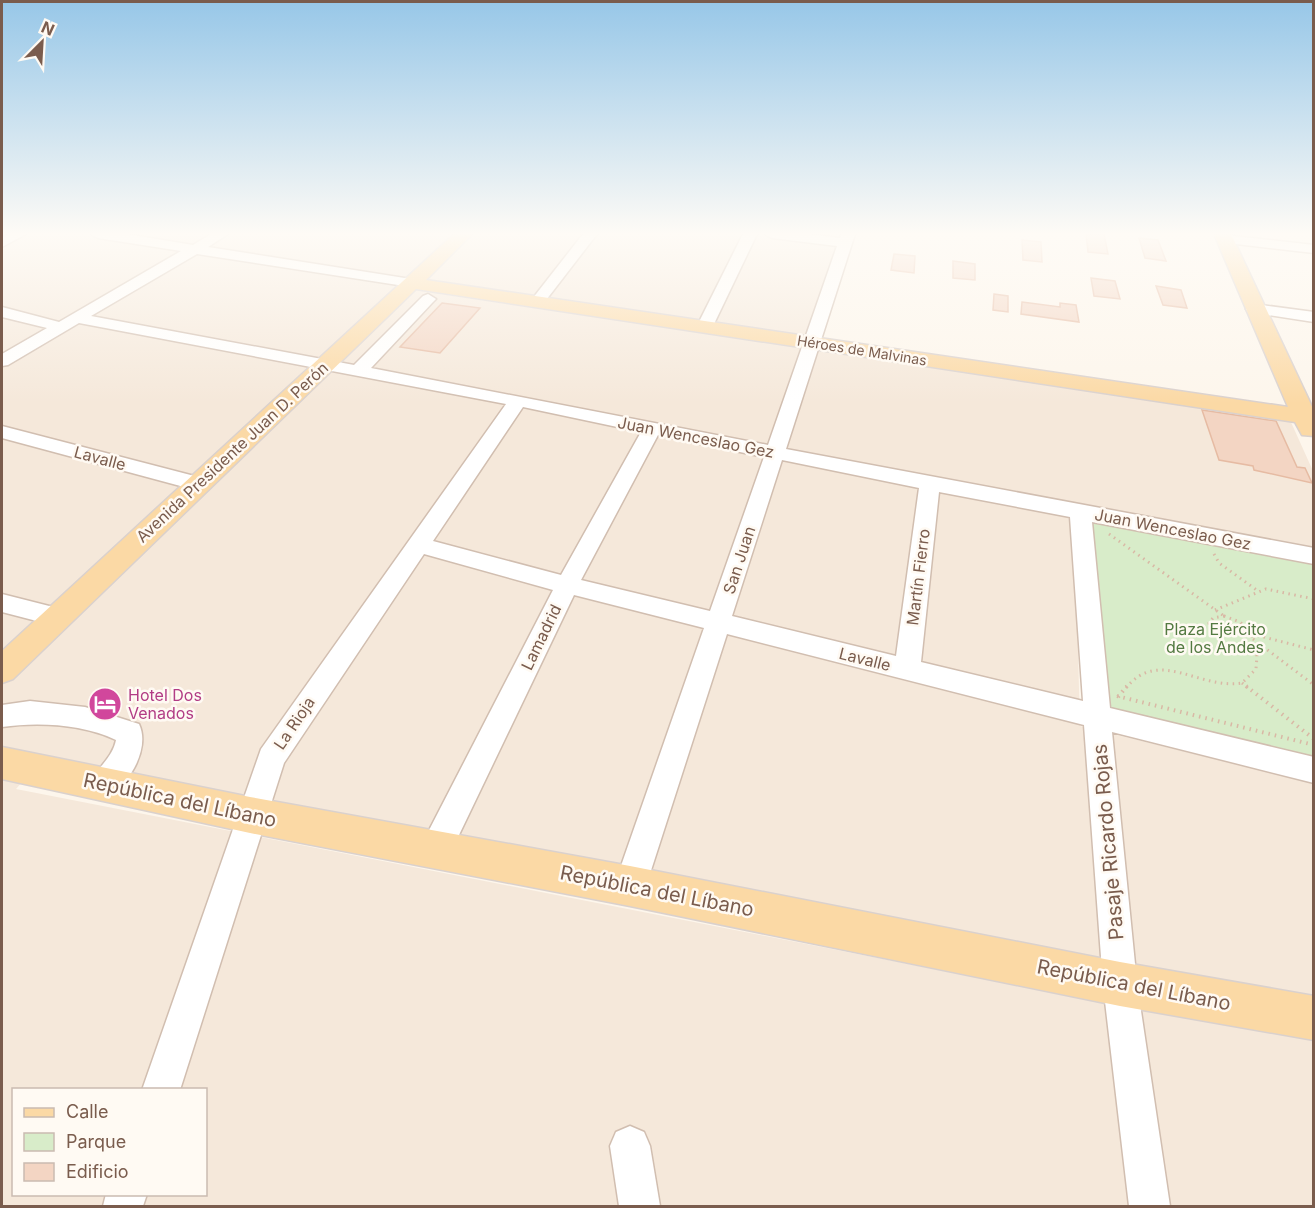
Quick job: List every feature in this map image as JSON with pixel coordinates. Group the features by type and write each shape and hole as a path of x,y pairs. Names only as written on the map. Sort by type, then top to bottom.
{"main road":[{"path":"1246,290 1309,417 1314,438"},
{"name":"Héroes de Malvinas","path":"420,291 538,301 1309,417"},
{"name":"Avenida Presidente Juan D. Perón","path":"2,670 325,364 420,291"},
{"name":"República del Líbano","path":"2,763 250,815 630,886 1120,984 1314,1018"}],"street":[{"path":"2,361 125,290"},
{"path":"359,370 420,291 417,290"},
{"path":"538,301 546,290"},
{"path":"705,326 722,290"},
{"name":"San Juan","path":"630,886 829,290"},
{"path":"1254,309 1314,317"},
{"path":"2,312 61,327"},
{"name":"Juan Wenceslao Gez","path":"78,318 359,370 930,484 1314,556"},
{"name":"La Rioja","path":"161,1088 250,815 271,758 518,401"},
{"name":"Lamadrid","path":"436,849 567,585 652,428"},
{"name":"Lavalle","path":"2,432 199,484"},
{"name":"Martín Fierro","path":"907,669 930,484"},
{"name":"Pasaje Ricardo Rojas","path":"1080,511 1107,707 1120,984 1150,1206"},
{"name":"Lavalle","path":"417,544 567,585 907,669 1107,707 1314,770"},
{"path":"2,603 56,617"},
{"path":"2,716 36,714 97,720 129,734 131,741 127,752 104,784"},
{"path":"630,1146 640,1206"}],"path":[{"path":"1080,511 1215,610 1241,623 1252,634 1314,650"},
{"path":"1214,551 1219,563 1258,591"},
{"path":"1215,610 1258,591 1269,589 1314,599"},
{"path":"1224,616 1215,617 1210,621 1209,627 1217,638 1238,647 1253,641"},
{"path":"1107,707 1138,675 1155,668 1216,685 1242,683 1256,669 1257,656 1252,634"},
{"path":"1253,641 1314,685"},
{"path":"1242,683 1314,740"},
{"path":"1107,707 1116,686"},
{"path":"1107,707 1314,745"}],"shaded area":[{"path":"2,290 443,290 440,294 1290,420 1313,471 1313,551 1074,503 1080,726 1313,783 1313,1008 40,761 16,789 1158,1013 1313,1040 1313,1206 2,1206"},
{"path":"477,290 822,290 807,333 797,337"}],"green space":[{"name":"Plaza Ejército de los Andes","path":"1089,520 1313,560 1313,761 1115,711 1110,707"}],"building":[{"path":"1093,290 1118,290 1120,299 1094,296"},
{"path":"1158,290 1181,290 1187,308 1163,305"},
{"path":"994,294 1008,296 1008,312 993,310"},
{"path":"1022,302 1060,307 1060,303 1076,305 1079,322 1021,314"},
{"path":"442,303 480,308 440,353 400,347"},
{"path":"1202,410 1276,421 1297,467 1305,468 1312,483 1254,470 1253,466 1219,460"}],"place":[{"name":"Hotel Dos Venados","path":"105,704"}]}
